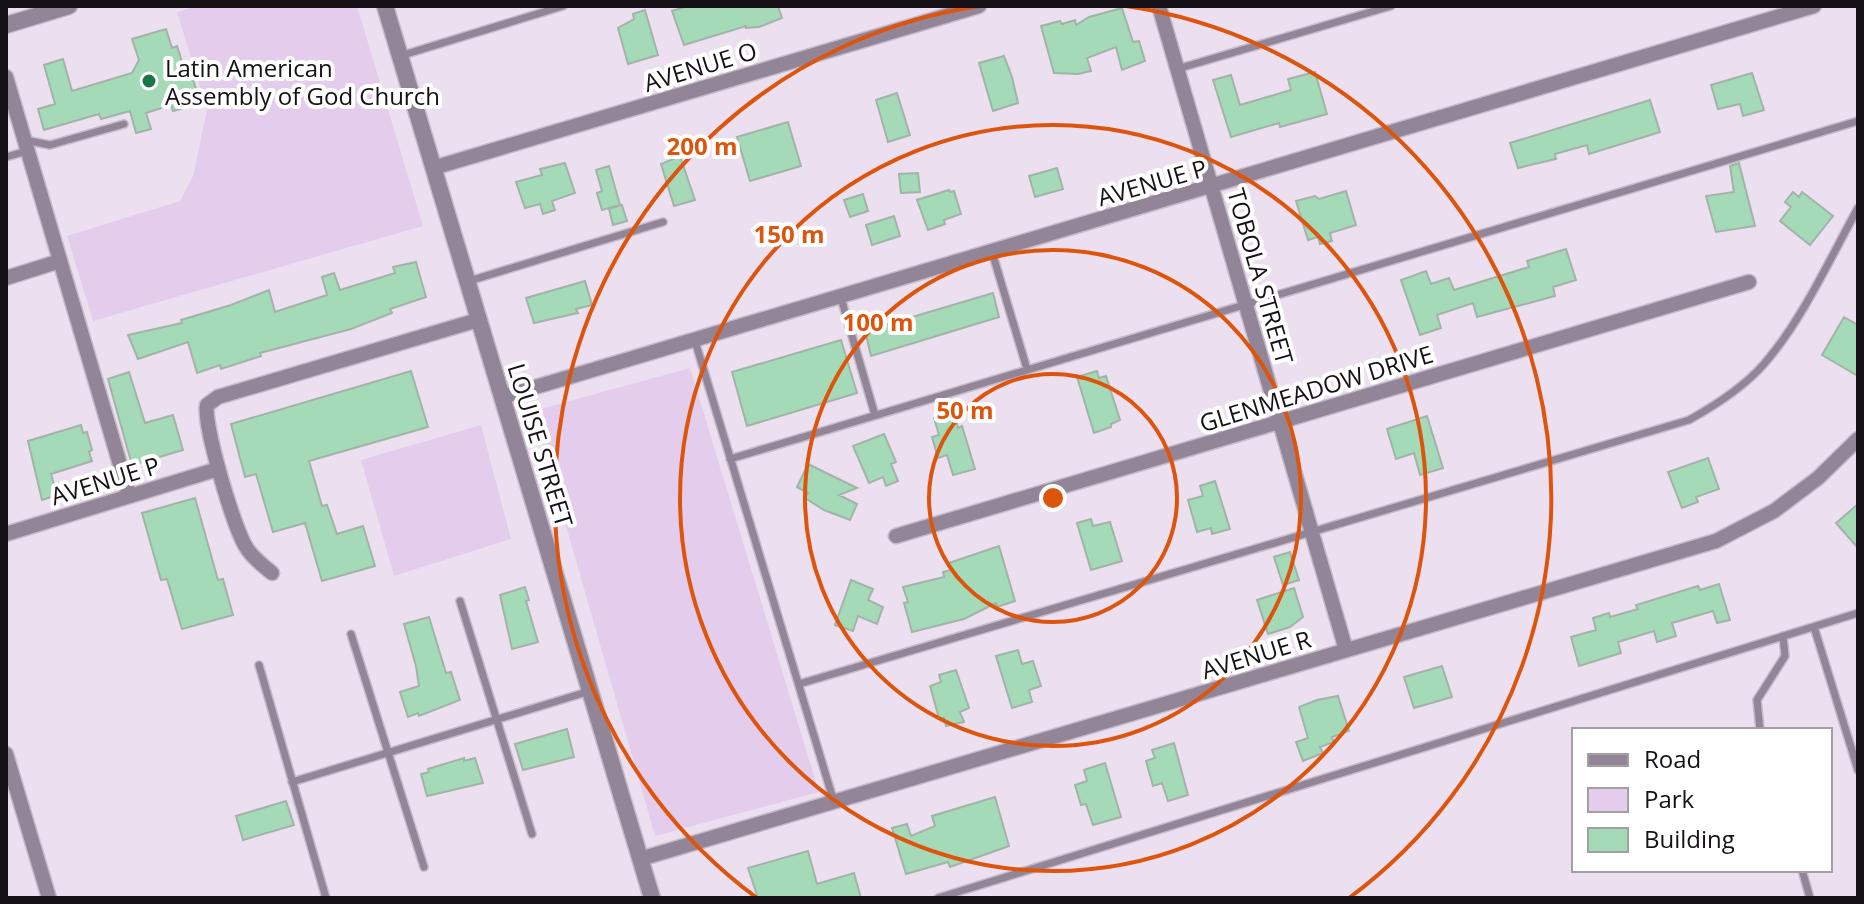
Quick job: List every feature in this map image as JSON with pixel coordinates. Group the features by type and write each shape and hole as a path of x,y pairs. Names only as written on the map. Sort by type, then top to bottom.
{"street":[{"path":"6,25 28,12 69,6"},
{"name":"LOUISE STREET","path":"385,6 652,898"},
{"name":"AVENUE O","path":"433,168 979,6"},
{"name":"TOBOLA STREET","path":"1159,6 1346,650"},
{"name":"AVENUE P","path":"502,397 1212,187 1778,11 1814,6"},
{"path":"6,77 129,495"},
{"path":"6,278 60,261"},
{"name":"GLENMEADOW DRIVE","path":"896,536 1749,282"},
{"path":"272,573 245,546 218,469 205,414 207,405 218,397 478,320"},
{"name":"AVENUE R","path":"640,859 1716,541 1774,511 1818,478 1858,439"},
{"name":"AVENUE P","path":"6,534 218,469"},
{"path":"6,754 49,898"}],"lane":[{"path":"400,56 563,6"},
{"path":"1177,69 1391,6"},
{"path":"730,459 1858,121"},
{"path":"6,157 26,146 50,145 124,124"},
{"path":"799,684 1689,420 1715,406 1764,365 1792,327 1858,208"},
{"path":"467,282 663,222"},
{"path":"992,252 1027,369"},
{"path":"841,298 875,415"},
{"path":"695,341 834,802"},
{"path":"460,601 532,834"},
{"path":"938,898 1858,613"},
{"path":"1814,627 1858,770"},
{"path":"351,634 424,867"},
{"path":"1760,728 1757,700 1785,656 1783,636"},
{"path":"259,665 326,898"},
{"path":"292,782 590,691"},
{"path":"1803,872 1810,898"}],"green space":[{"path":"197,6 357,6 423,226 93,321 67,236 180,201 193,176 207,110 177,12"},
{"path":"690,368 819,792 655,836 533,411"},
{"path":"481,425 511,539 394,576 361,460"}],"building":[{"path":"688,6 778,6 782,18 759,27 746,26 684,45 672,11"},
{"path":"1122,8 1133,42 1139,41 1145,61 1122,70 1116,47 1087,58 1091,71 1054,73 1041,26 1075,20 1076,25 1089,17"},
{"path":"645,10 658,55 628,64 618,28 634,19 633,14"},
{"name":"Latin American Assembly of God Church","path":"166,29 172,48 177,46 187,77 192,76 196,89 187,107 173,111 171,105 146,113 151,129 136,133 130,111 101,119 99,114 44,130 38,109 55,104 44,65 63,59 72,91 132,73 139,60 132,39"},
{"path":"1004,56 1018,103 993,111 979,63"},
{"path":"1315,72 1327,114 1280,127 1279,123 1231,137 1213,80 1231,75 1240,105 1291,90 1288,79"},
{"path":"1752,73 1764,110 1743,116 1740,104 1718,109 1711,85"},
{"path":"897,93 910,135 888,142 876,100"},
{"path":"1650,100 1660,132 1589,154 1587,145 1555,154 1556,159 1518,168 1510,143"},
{"path":"788,122 801,166 750,181 737,137"},
{"path":"680,156 695,200 674,206 661,164"},
{"path":"565,163 575,193 552,201 555,210 543,214 540,204 525,208 516,182 542,175 540,169"},
{"path":"1739,163 1755,226 1716,232 1706,196 1734,192 1730,166"},
{"path":"609,166 620,205 602,210 597,193 602,191 596,170"},
{"path":"1057,168 1063,189 1035,197 1029,176"},
{"path":"918,173 920,192 901,193 899,174"},
{"path":"954,191 961,214 928,230 917,200"},
{"path":"1346,191 1356,225 1330,233 1332,241 1320,244 1318,237 1308,240 1296,201 1315,196 1319,199"},
{"path":"1793,192 1799,197 1802,192 1833,216 1810,245 1780,221 1791,207 1785,202"},
{"path":"863,194 868,211 850,217 844,200"},
{"path":"622,205 627,221 613,225 609,209"},
{"path":"894,216 900,236 872,245 866,225"},
{"path":"1566,249 1576,280 1553,287 1555,296 1477,317 1473,303 1437,315 1441,328 1420,335 1401,280 1426,271 1431,284 1449,278 1454,290 1529,267 1527,261"},
{"path":"416,262 426,297 390,309 392,313 351,329 260,353 261,356 221,369 220,365 197,373 188,342 138,359 128,335 182,323 181,320 269,290 275,312 327,295 322,277 334,273 340,290 395,273 393,267"},
{"path":"585,281 592,305 576,309 578,313 534,323 526,298"},
{"path":"993,293 999,317 871,356 865,331"},
{"path":"1844,317 1858,325 1858,376 1822,355"},
{"path":"841,340 857,393 747,426 732,372"},
{"path":"411,371 428,427 309,461 322,506 327,505 337,534 363,526 375,566 322,581 305,523 273,532 256,474 245,477 231,424"},
{"path":"1097,371 1099,378 1106,376 1120,420 1094,433 1077,377"},
{"path":"129,372 145,423 173,415 183,450 132,465 108,379"},
{"path":"954,412 958,428 962,426 975,469 953,475 947,455 938,458 932,437 939,435 934,418"},
{"path":"1427,416 1443,468 1420,475 1414,453 1396,459 1387,429"},
{"path":"81,425 83,433 87,432 92,461 51,474 57,495 42,500 28,441"},
{"path":"884,434 896,462 891,464 898,481 886,486 883,477 869,483 853,446"},
{"path":"1708,458 1719,489 1696,497 1698,502 1682,508 1668,472"},
{"path":"808,464 857,488 839,495 857,504 850,520 824,510 805,498 808,493 797,487"},
{"path":"1215,481 1230,529 1212,534 1211,528 1197,532 1188,500 1203,496 1200,486"},
{"path":"195,498 218,580 223,579 233,615 182,629 167,579 161,580 142,513"},
{"path":"1858,504 1858,548 1836,523"},
{"path":"1091,519 1093,526 1110,522 1122,561 1091,570 1077,523"},
{"path":"999,546 1015,601 997,607 996,603 964,619 912,632 903,587 944,577 943,572 951,570 949,563"},
{"path":"1290,552 1299,580 1283,585 1274,557"},
{"path":"851,580 873,589 868,600 883,607 877,624 858,616 853,631 835,625"},
{"path":"1719,584 1730,620 1717,623 1713,611 1672,623 1676,636 1657,642 1654,631 1618,642 1621,653 1579,666 1571,637 1596,630 1593,618 1638,609 1636,605 1698,586 1700,590"},
{"path":"525,587 538,642 512,649 500,595"},
{"path":"1294,588 1303,617 1290,627 1268,634 1257,600"},
{"path":"429,617 446,673 451,672 460,700 419,716 418,713 408,717 400,692 419,686 404,624"},
{"path":"1018,650 1022,664 1033,661 1041,686 1029,690 1032,702 1012,708 996,656"},
{"path":"1442,666 1452,697 1414,708 1404,677"},
{"path":"956,670 969,708 960,712 964,722 946,726 944,718 939,718 930,686 941,682 939,675"},
{"path":"1338,696 1349,731 1332,737 1334,742 1320,747 1323,753 1303,761 1296,742 1308,738 1299,707"},
{"path":"567,729 574,757 523,770 515,744"},
{"path":"1174,743 1188,795 1168,801 1162,783 1153,786 1146,761 1155,758 1152,750"},
{"path":"464,758 464,761 475,758 483,783 427,796 421,774"},
{"path":"1105,763 1121,817 1093,825 1086,804 1081,805 1075,785 1087,781 1084,770"},
{"path":"995,797 1009,846 950,867 948,862 906,874 892,828 907,824 911,836 935,826 932,816"},
{"path":"286,801 294,825 243,840 236,816"},
{"path":"808,851 817,884 854,873 861,898 758,898 748,868"}],"place":[{"name":"Latin American Assembly of God Church","path":"149,81"}]}
